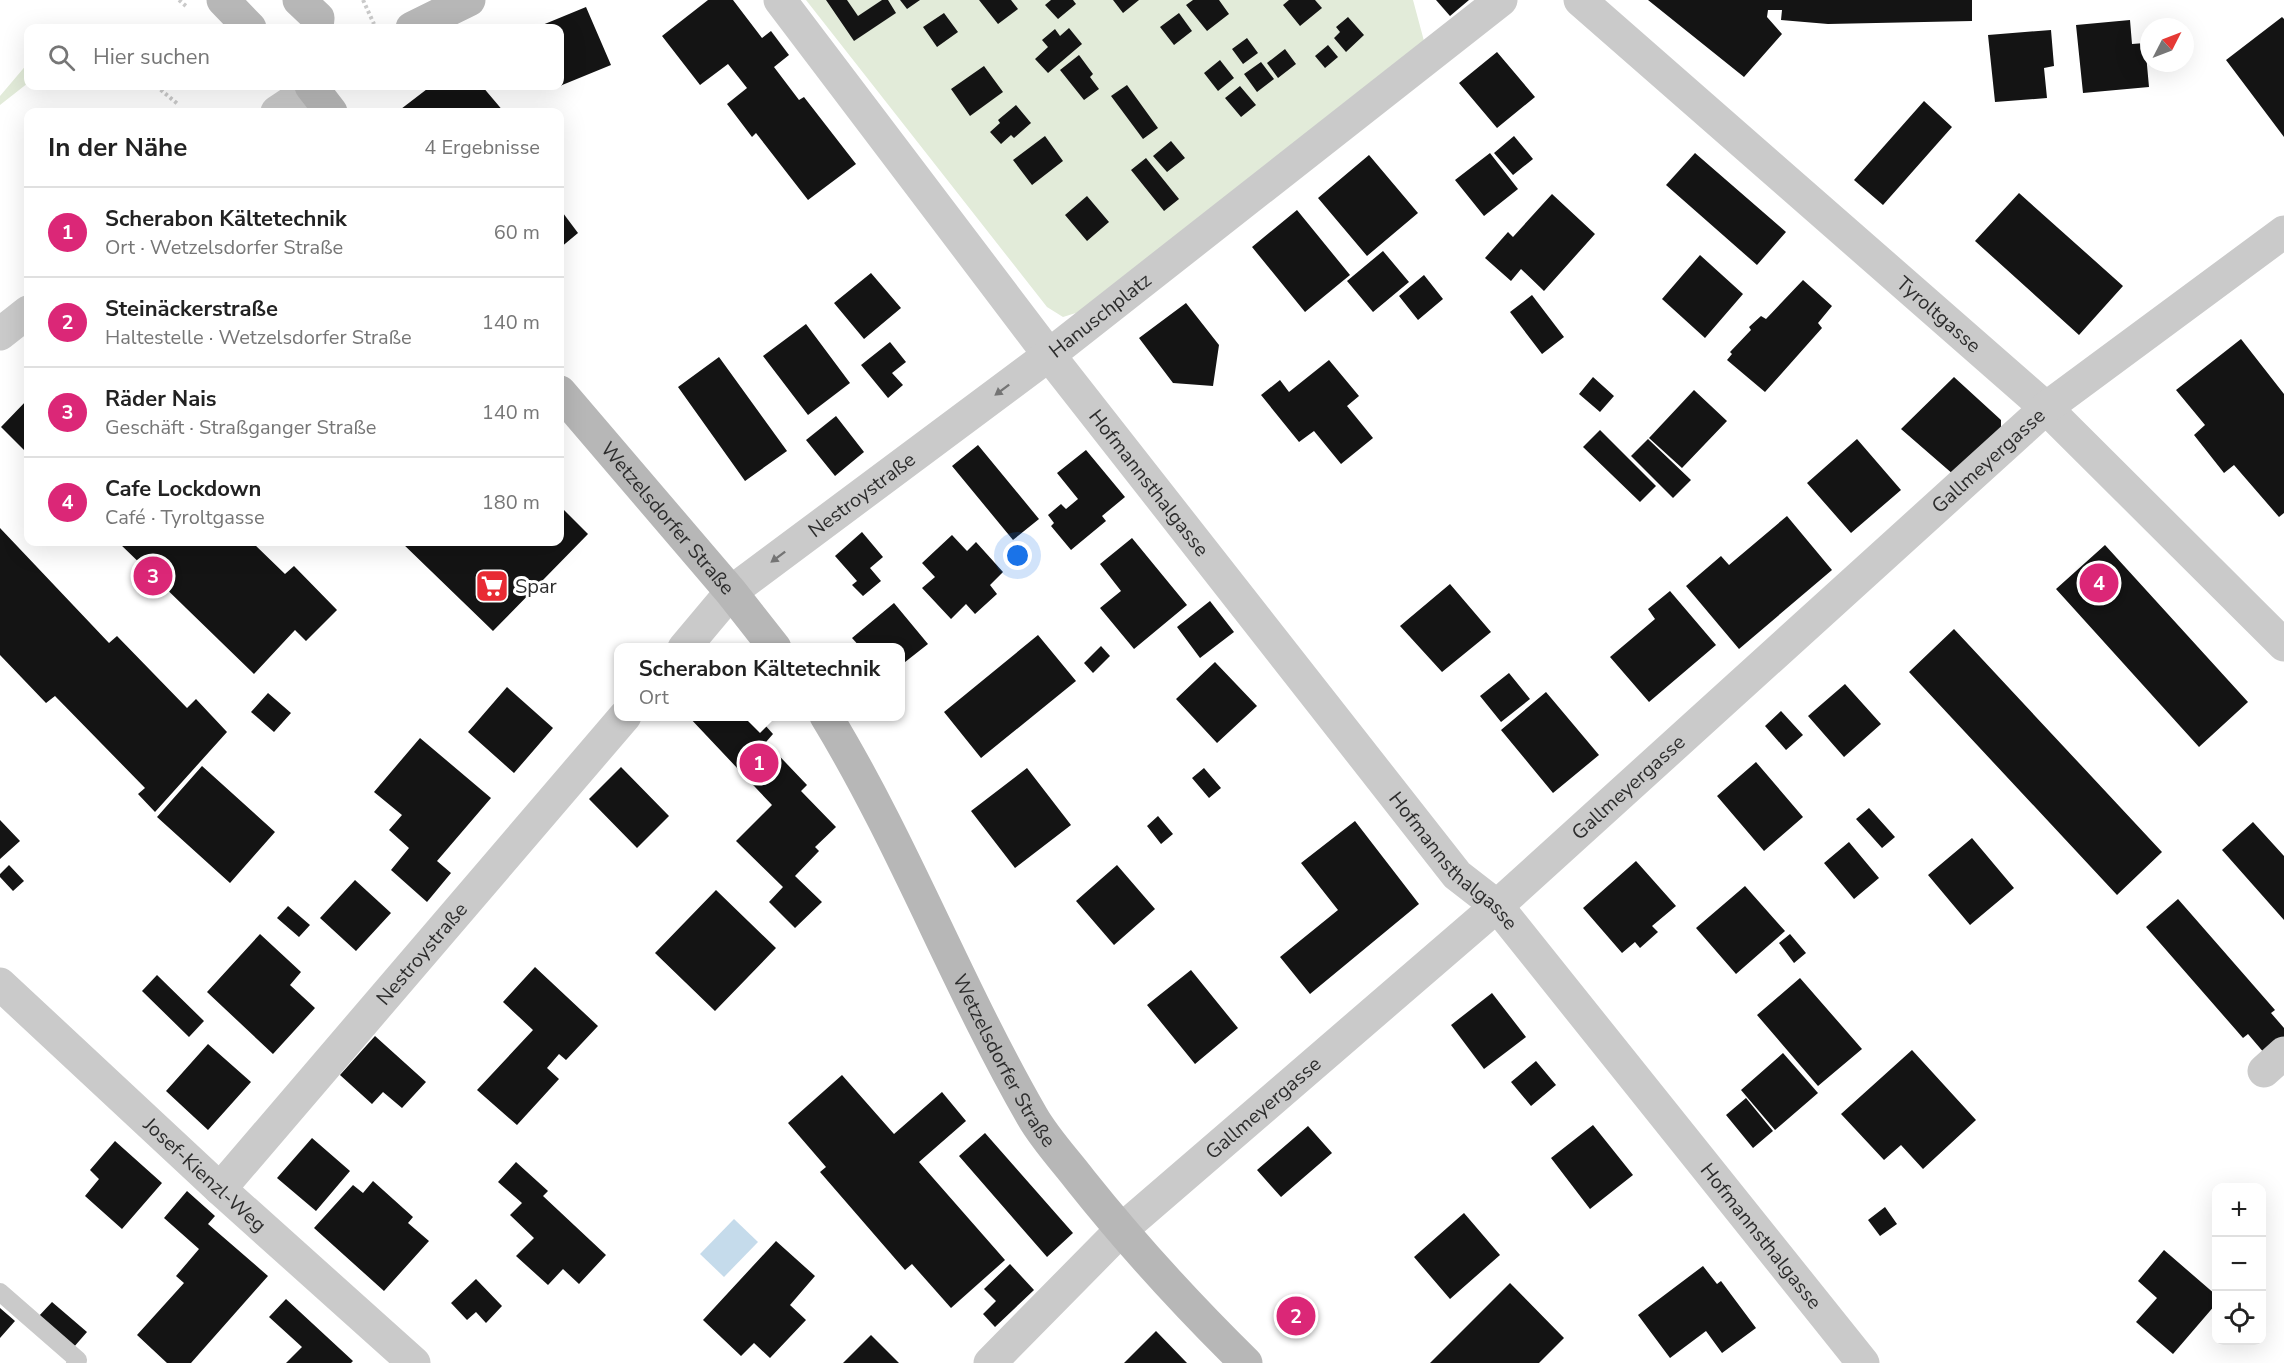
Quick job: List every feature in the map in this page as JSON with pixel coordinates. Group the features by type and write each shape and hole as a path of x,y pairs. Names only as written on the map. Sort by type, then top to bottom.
{"main road":[{"path":"223,0 246,24"},
{"path":"298,0 318,18 317,24"},
{"path":"420,24 469,0"},
{"name":"Wetzelsdorfer Straße","path":"564,397 731,592 771,643"},
{"name":"Wetzelsdorfer Straße","path":"828,721 903,860 969,997 1033,1118 1120,1231 1246,1363"}],"street":[{"name":"Hanuschplatz","path":"780,0 1049,355 1501,0"},
{"name":"Tyroltgasse","path":"1580,0 2046,408 2284,645"},
{"path":"284,108 317,91"},
{"name":"Gallmeyergasse","path":"990,1363 1120,1231 1497,906 2046,408 2284,232"},
{"path":"0,334 24,315"},
{"name":"Nestroystraße","path":"688,643 731,592 1049,355"},
{"name":"Hofmannsthalgasse","path":"1049,355 1457,874 1497,906 1863,1363"},
{"name":"Nestroystraße","path":"220,1189 622,721"},
{"name":"Josef-Kienzl-Weg","path":"0,984 220,1189 414,1363"}],"lane":[{"path":"0,1292 78,1360 75,1363"}],"path":[{"path":"363,0 374,24"},
{"path":"161,90 179,105"}],"green space":[{"path":"806,0 1413,0 1424,41 1079,312 1063,317 1047,307"},
{"path":"24,68 24,86 0,105 0,96"}],"water":[{"path":"734,1219 758,1242 724,1277 700,1254"}],"building":[{"path":"708,0 733,0 762,38 771,31 789,55 774,67 799,100 804,97 856,164 808,200 756,133 752,137 727,104 747,88 728,64 700,85 662,36"},
{"path":"826,0 847,0 858,16 882,0 888,0 896,13 854,41"},
{"path":"900,0 920,0 907,9"},
{"path":"979,0 1011,0 1018,9 998,24"},
{"path":"1051,0 1073,0 1076,4 1058,19 1045,5"},
{"path":"1113,0 1139,0 1123,13"},
{"path":"1193,0 1219,0 1229,14 1207,31 1186,5"},
{"path":"1289,0 1315,0 1322,8 1300,26 1283,5"},
{"path":"1436,0 1469,0 1450,16"},
{"path":"1648,0 1972,0 1972,21 1828,24 1781,20 1782,10 1768,10 1767,17 1782,34 1744,77"},
{"path":"586,7 611,65 564,84 564,24 545,24"},
{"path":"944,13 958,32 937,47 923,27"},
{"path":"1179,13 1192,31 1174,45 1160,27"},
{"path":"1348,17 1364,35 1346,52 1334,38 1340,32 1336,27"},
{"path":"2282,17 2284,19 2284,137 2226,60"},
{"path":"2130,20 2132,44 2140,43 2140,72 2148,72 2149,87 2083,93 2076,25"},
{"path":"1069,28 1082,44 1048,73 1035,59 1048,47 1042,40 1055,29 1060,36"},
{"path":"2051,30 2054,66 2044,68 2047,98 1995,102 1988,35"},
{"path":"1247,38 1258,53 1243,64 1232,49"},
{"path":"1328,45 1338,57 1325,68 1315,56"},
{"path":"1285,49 1296,64 1278,78 1267,63"},
{"path":"1497,52 1535,97 1497,128 1459,83"},
{"path":"1079,55 1093,74 1090,77 1099,89 1084,100 1060,70"},
{"path":"1220,60 1234,78 1218,91 1204,73"},
{"path":"1261,62 1274,79 1257,92 1244,74"},
{"path":"984,66 1003,92 970,116 951,89"},
{"path":"1127,85 1158,128 1143,139 1111,96"},
{"path":"1240,86 1256,105 1241,117 1225,98"},
{"path":"426,90 485,90 501,108 402,108"},
{"path":"1924,101 1952,127 1883,205 1854,180"},
{"path":"1016,105 1031,123 1014,138 1011,135 1001,144 990,132 1000,123 998,120"},
{"path":"1045,136 1063,161 1032,185 1013,160"},
{"path":"1514,136 1533,159 1513,175 1494,153"},
{"path":"1171,141 1185,158 1167,172 1153,156"},
{"path":"1490,153 1518,189 1484,216 1455,180"},
{"path":"1695,153 1786,232 1757,265 1666,185"},
{"path":"1369,155 1418,213 1367,256 1318,198"},
{"path":"1146,158 1179,199 1164,211 1131,170"},
{"path":"2019,193 2123,286 2079,335 1975,241"},
{"path":"1552,194 1595,234 1544,291 1521,269 1511,281 1485,258 1508,232 1513,237"},
{"path":"1087,196 1109,222 1087,241 1065,215"},
{"path":"1297,210 1350,275 1305,312 1252,247"},
{"path":"564,214 578,233 564,245"},
{"path":"1383,251 1409,282 1373,312 1347,281"},
{"path":"1700,255 1743,294 1705,338 1662,299"},
{"path":"871,273 901,308 864,339 834,303"},
{"path":"1424,275 1443,299 1418,320 1399,296"},
{"path":"1803,280 1832,306 1818,323 1822,328 1765,392 1727,360 1732,354 1730,352 1751,330 1749,327 1761,316 1766,319"},
{"path":"1532,295 1564,337 1542,354 1510,312"},
{"path":"1186,303 1219,345 1213,386 1173,383 1139,338"},
{"path":"806,324 850,383 808,415 763,356"},
{"path":"2241,339 2284,394 2284,513 2279,517 2234,465 2224,473 2194,435 2205,425 2176,390"},
{"path":"890,342 906,362 892,373 903,385 888,398 861,365"},
{"path":"719,357 787,451 745,481 678,387"},
{"path":"1329,360 1359,396 1347,406 1373,438 1341,464 1314,431 1299,442 1261,395 1280,380 1289,392"},
{"path":"1593,377 1614,396 1600,412 1579,394"},
{"path":"1954,377 2001,420 2001,436 1954,475 1901,429"},
{"path":"1694,390 1727,421 1682,468 1649,438"},
{"path":"24,403 24,450 1,427"},
{"path":"836,416 864,452 835,476 806,440"},
{"path":"1600,430 1656,486 1640,502 1583,447"},
{"path":"1648,439 1691,480 1673,498 1631,456"},
{"path":"1857,439 1901,490 1851,533 1807,483"},
{"path":"978,445 1039,519 1013,540 952,466"},
{"path":"1086,450 1125,497 1102,516 1106,521 1071,550 1051,526 1054,523 1048,515 1061,504 1066,509 1078,499 1057,473"},
{"name":"Spar","path":"564,510 588,534 493,631 405,546 564,546"},
{"path":"1787,516 1832,570 1739,649 1686,586 1721,556 1729,565"},
{"path":"0,528 109,643 117,636 187,708 196,699 227,732 155,812 138,794 145,788 55,696 46,703 0,655"},
{"path":"862,532 883,557 870,568 881,581 863,596 852,585 857,581 835,556"},
{"path":"952,535 967,551 976,542 1003,572 990,585 997,594 975,614 966,604 951,619 922,588 935,577 922,563"},
{"path":"1132,538 1187,605 1134,649 1100,608 1121,591 1100,564"},
{"path":"2105,545 2248,702 2199,747 2056,589"},
{"path":"122,546 256,546 285,574 294,566 337,610 306,641 295,630 254,674"},
{"path":"1450,584 1491,632 1442,672 1400,626"},
{"path":"1670,591 1716,645 1649,702 1610,657 1655,619 1648,609"},
{"path":"1210,601 1234,632 1200,658 1177,627"},
{"path":"894,603 928,644 905,662 905,643 856,643 852,638"},
{"path":"1954,629 2162,852 2117,895 1909,672"},
{"path":"1038,635 1076,681 981,758 944,712"},
{"path":"1101,646 1110,656 1093,673 1084,663"},
{"path":"1215,662 1257,706 1217,743 1176,699"},
{"path":"1509,673 1530,699 1501,722 1480,696"},
{"path":"1845,684 1881,724 1844,757 1808,716"},
{"path":"507,687 553,728 514,773 468,732"},
{"path":"1546,692 1599,755 1553,793 1501,730"},
{"path":"268,693 291,713 274,732 251,712"},
{"path":"1781,711 1803,735 1786,750 1765,726"},
{"path":"693,721 761,721 773,734 766,742 807,785 801,791 836,827 815,847 819,851 795,876 822,902 795,928 769,902 783,887 736,841 772,805"},
{"path":"420,738 491,798 437,861 451,873 427,902 391,870 409,848 389,830 402,815 374,792"},
{"path":"1756,762 1803,817 1764,851 1717,796"},
{"path":"202,766 275,832 230,883 157,817"},
{"path":"621,767 669,816 637,848 589,799"},
{"path":"1027,768 1071,825 1015,868 971,811"},
{"path":"1204,768 1221,788 1209,798 1192,778"},
{"path":"1869,808 1895,837 1882,848 1856,819"},
{"path":"1158,816 1173,834 1161,844 1147,826"},
{"path":"0,820 20,841 0,859"},
{"path":"1355,821 1419,904 1310,994 1280,957 1338,910 1301,863"},
{"path":"2253,822 2284,856 2284,920 2222,850"},
{"path":"1972,838 2014,888 1970,925 1928,875"},
{"path":"1849,842 1879,878 1854,899 1824,863"},
{"path":"1636,861 1676,906 1652,926 1658,932 1640,948 1635,942 1622,953 1583,908"},
{"path":"9,865 24,881 13,891 0,877"},
{"path":"1117,865 1155,909 1114,945 1076,901"},
{"path":"355,880 391,913 356,951 320,918"},
{"path":"1745,886 1785,931 1736,974 1696,928"},
{"path":"716,890 776,948 715,1011 655,953"},
{"path":"2178,899 2275,1010 2271,1013 2284,1028 2284,1037 2265,1054 2248,1034 2243,1038 2146,927"},
{"path":"288,906 310,925 299,937 277,918"},
{"path":"260,934 301,972 290,985 315,1008 273,1054 207,992"},
{"path":"1790,934 1806,953 1794,963 1779,943"},
{"path":"535,967 598,1026 566,1060 559,1054 547,1068 559,1079 517,1125 477,1090 533,1030 503,1002"},
{"path":"1191,970 1238,1028 1195,1064 1147,1005"},
{"path":"157,975 204,1021 189,1037 142,991"},
{"path":"1800,978 1862,1049 1818,1086 1757,1015"},
{"path":"1492,993 1526,1037 1484,1069 1451,1025"},
{"path":"375,1036 426,1082 402,1108 383,1092 372,1104 340,1075"},
{"path":"208,1044 251,1082 208,1130 166,1091"},
{"path":"1912,1050 1976,1120 1923,1169 1901,1145 1884,1160 1841,1114"},
{"path":"1783,1053 1818,1093 1775,1130 1741,1090"},
{"path":"1536,1061 1556,1085 1531,1106 1511,1082"},
{"path":"842,1075 894,1134 942,1092 966,1121 919,1162 1005,1260 951,1308 912,1264 905,1270 820,1172 826,1167 788,1123"},
{"path":"1746,1098 1773,1131 1753,1148 1726,1115"},
{"path":"1593,1125 1633,1175 1590,1209 1551,1158"},
{"path":"1308,1126 1332,1153 1281,1197 1257,1170"},
{"path":"985,1133 1073,1233 1047,1257 959,1156"},
{"path":"312,1138 350,1171 316,1211 277,1178"},
{"path":"115,1141 162,1183 122,1229 85,1196 99,1179 90,1170"},
{"path":"516,1162 548,1191 543,1196 606,1255 579,1284 563,1269 548,1285 516,1256 534,1238 510,1215 522,1203 498,1182"},
{"path":"373,1181 413,1217 408,1223 429,1241 384,1291 314,1228 353,1185 363,1193"},
{"path":"187,1191 215,1216 208,1224 268,1276 191,1363 167,1363 137,1335 184,1283 176,1276 199,1249 164,1218"},
{"path":"1885,1207 1897,1224 1880,1236 1868,1220"},
{"path":"1464,1213 1500,1255 1450,1299 1414,1257"},
{"path":"776,1241 815,1276 790,1305 806,1320 770,1358 754,1343 741,1356 703,1320"},
{"path":"2164,1250 2212,1292 2212,1309 2173,1354 2136,1322 2157,1298 2138,1281"},
{"path":"1010,1264 1034,1290 995,1327 983,1314 996,1301 984,1289"},
{"path":"1703,1266 1717,1284 1721,1281 1756,1328 1722,1353 1706,1331 1670,1358 1638,1315"},
{"path":"476,1279 502,1306 486,1323 476,1312 467,1320 451,1303"},
{"path":"1510,1283 1564,1338 1539,1363 1430,1363"},
{"path":"286,1299 353,1361 351,1363 286,1363 302,1347 269,1317"},
{"path":"52,1302 87,1332 73,1348 38,1317"},
{"path":"0,1308 15,1321 0,1338"},
{"path":"1156,1331 1187,1363 1124,1363"},
{"path":"871,1335 899,1363 843,1363"}],"place":[{"name":"Räder Nais","path":"153,576"},
{"name":"Cafe Lockdown","path":"2099,583"},
{"name":"Spar","path":"492,586"},
{"name":"Scherabon Kältetechnik","path":"759,763"},
{"name":"Steinäckerstraße","path":"1296,1316"}]}
